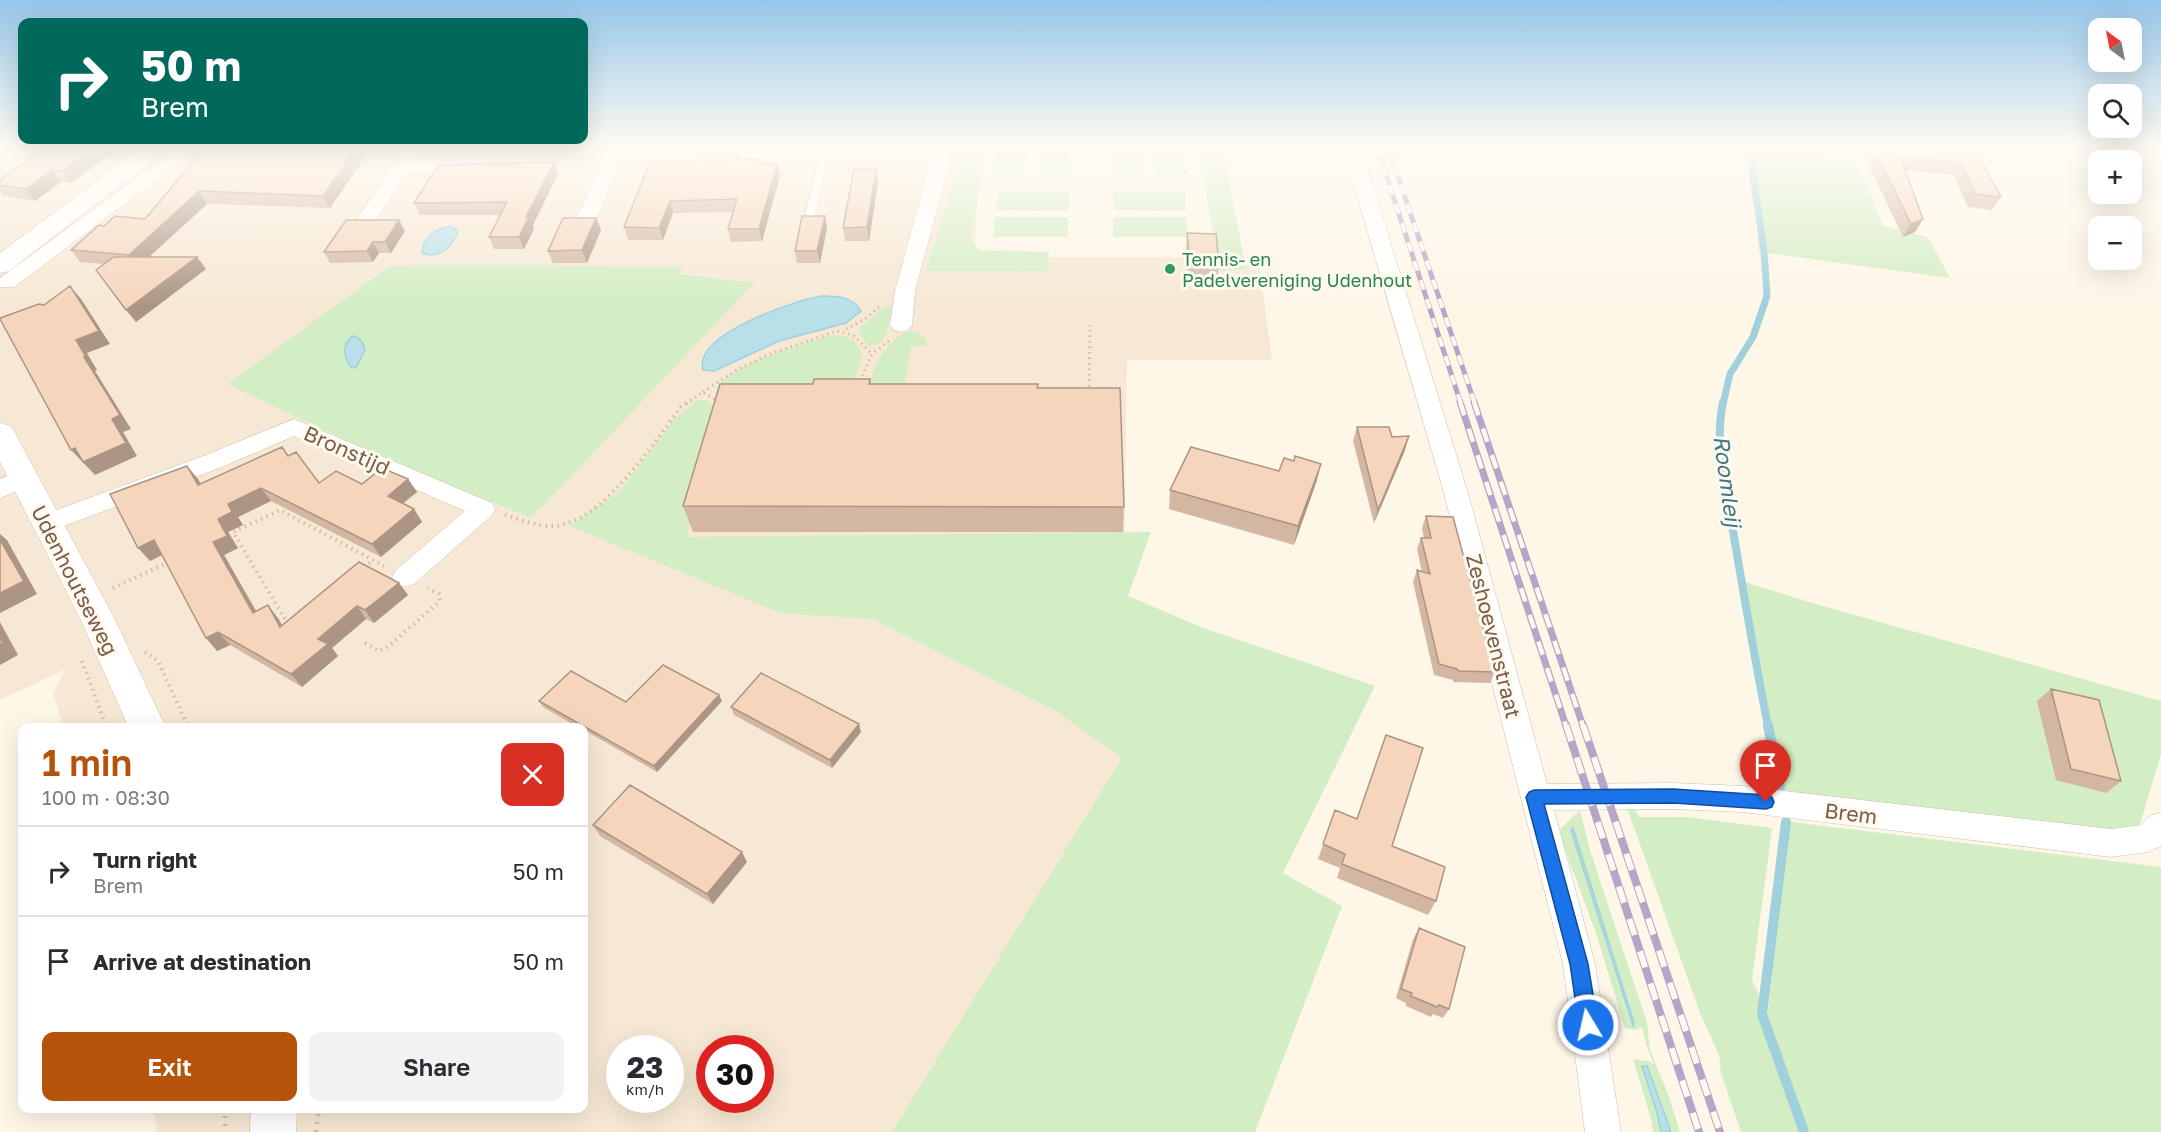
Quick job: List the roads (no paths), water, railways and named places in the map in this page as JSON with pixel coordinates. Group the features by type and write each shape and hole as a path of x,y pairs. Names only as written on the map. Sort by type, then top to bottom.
{"street":[{"path":"4,274 89,200"},
{"path":"4,274 118,200"},
{"path":"367,219 380,200"},
{"path":"587,218 595,200"},
{"path":"901,325 905,291 930,200"},
{"name":"Zeshoevenstraat","path":"1368,200 1456,493 1579,964 1603,1132"},
{"name":"Bronstijd","path":"47,523 214,461 294,427 483,509 405,577"},
{"name":"Udenhoutseweg","path":"0,433 12,484 47,523 96,616 146,723"},
{"name":"Brem","path":"1534,797 1673,796 1742,799 2112,843 2148,838 2161,826"},
{"path":"273,1132 274,1113"}],"lane":[{"path":"810,215 814,200"}],"water":[{"path":"451,226 458,231 453,242 445,250 435,255 422,253 425,242 431,234"},
{"path":"821,296 849,300 861,311 846,323 779,341 714,371 703,370 704,357 713,344 729,332 769,312"},
{"path":"353,336 361,341 365,350 356,368 351,367 345,355 345,347"},
{"path":"1573,828 1634,1023 1633,1026 1571,830"},
{"path":"1642,1066 1647,1066 1671,1132 1661,1132"}],"waterway":[{"name":"Roomleij","path":"1723,404 1730,374 1753,337 1767,296 1764,251 1757,200"},
{"name":"Roomleij","path":"1723,402 1720,434 1722,466 1768,726"},
{"name":"Roomleij","path":"1768,725 1780,787"},
{"name":"Roomleij","path":"1786,822 1762,1014 1804,1132"}],"railway":[{"path":"1394,200 1461,404"},
{"path":"1406,200 1475,404"},
{"path":"1460,402 1566,726"},
{"path":"1474,402 1583,726"},
{"path":"1566,725 1699,1132"},
{"path":"1583,725 1720,1132"}],"place":[{"name":"Tennis- en Padelvereniging Udenhout","path":"1170,269"}]}
